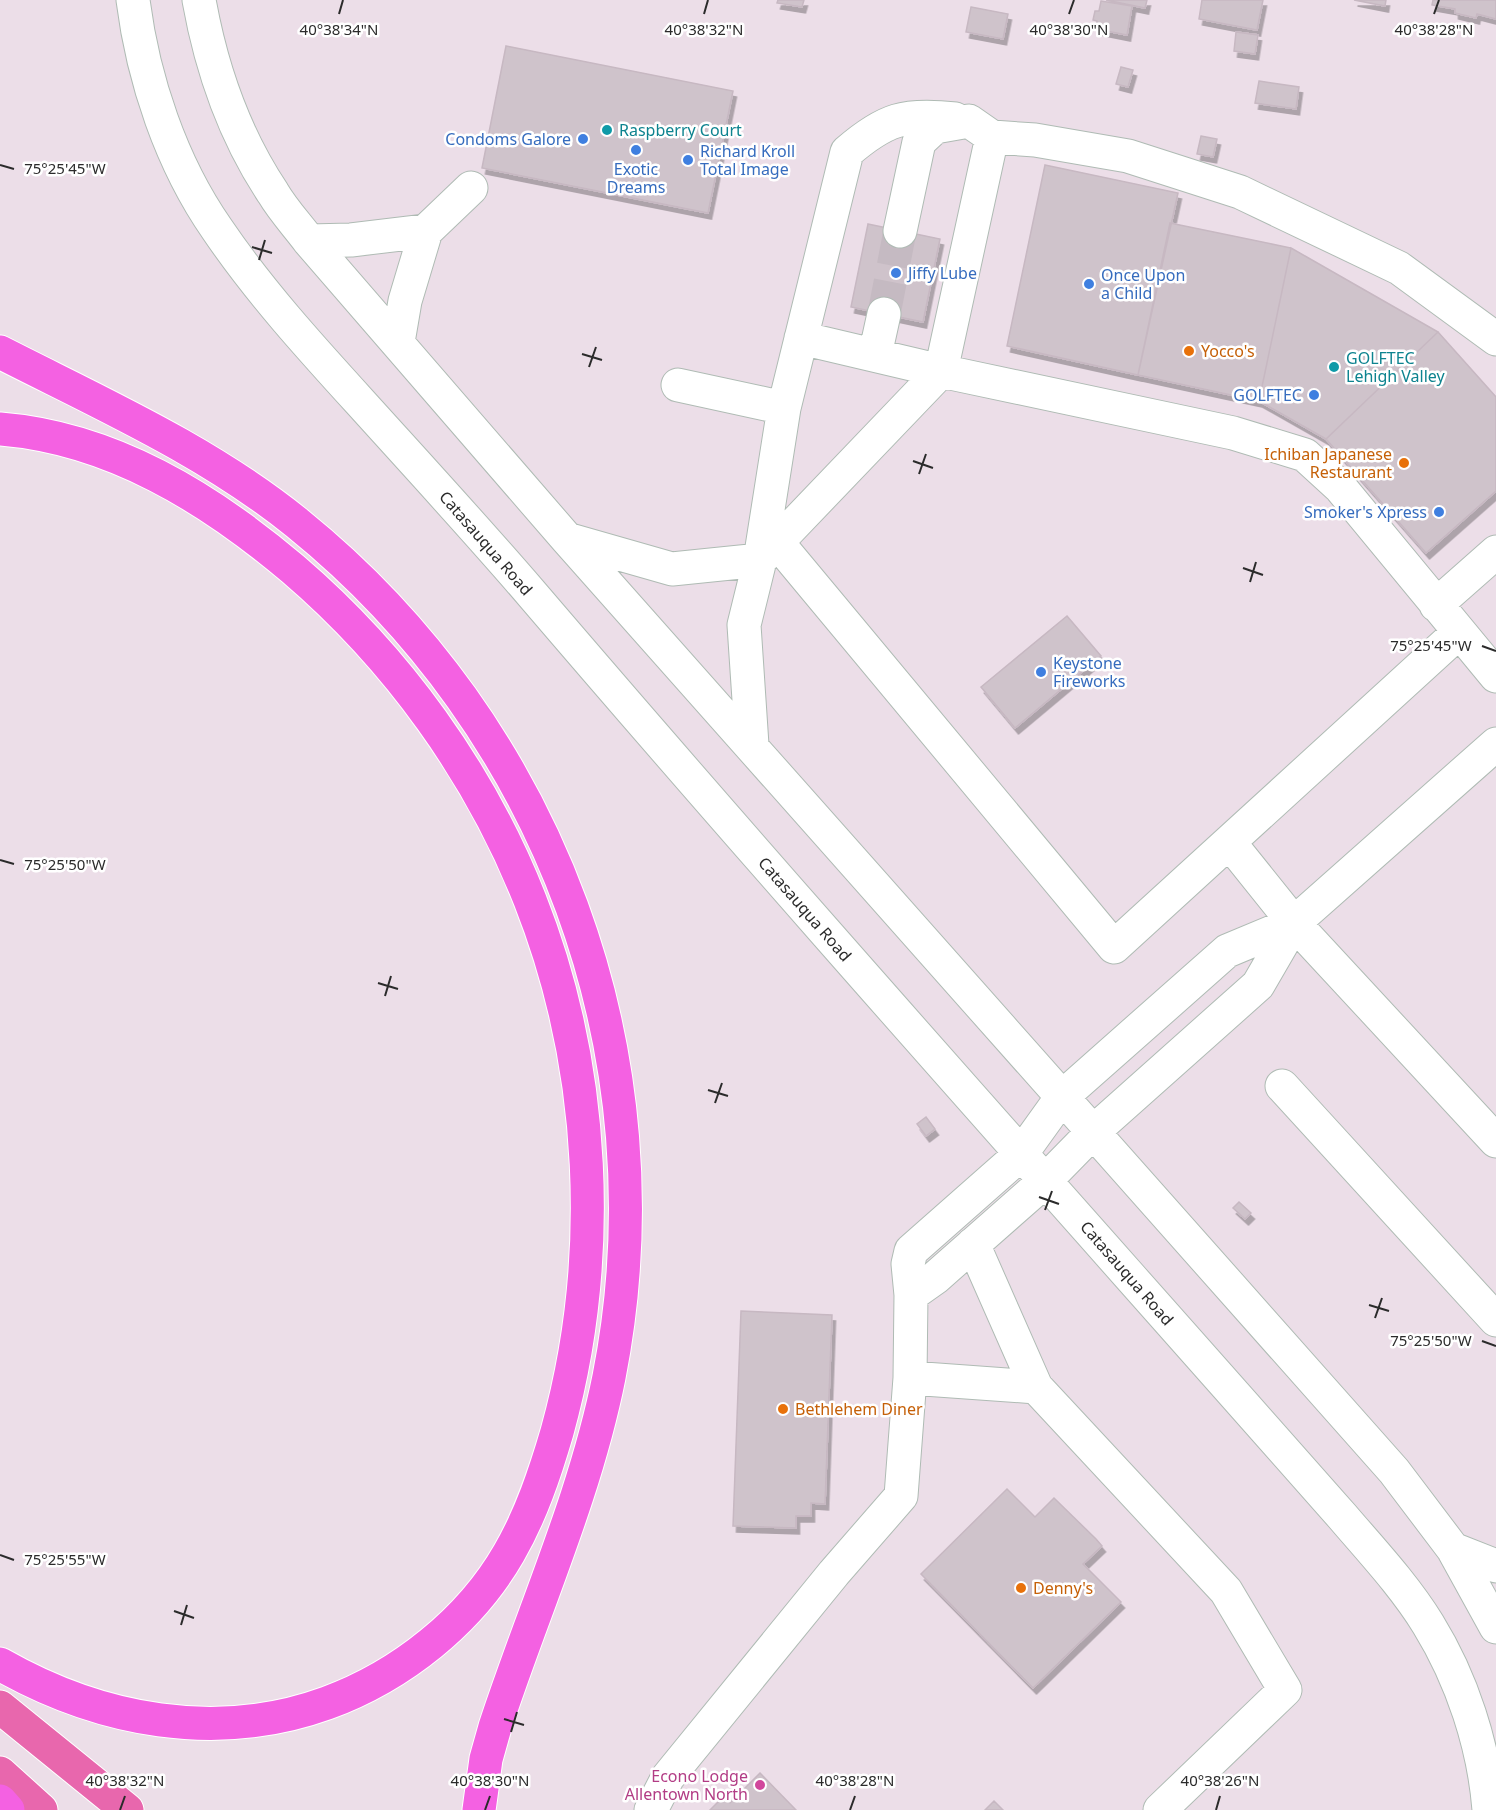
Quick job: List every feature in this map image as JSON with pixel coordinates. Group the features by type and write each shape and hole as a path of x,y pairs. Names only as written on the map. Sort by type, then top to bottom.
{"highway":[{"path":"0,352 149,428 247,486 313,537 382,601 459,693 508,769 544,837 584,940 610,1043 622,1136 624,1232 617,1331 604,1397 584,1474 495,1727 486,1759 479,1810"},
{"path":"0,429 63,438 110,453 143,468 225,517 272,552 339,611 393,670 428,715 486,807 534,912 562,1002 573,1051 580,1095 587,1183 585,1278 572,1371 548,1462 536,1497 508,1555 472,1603 426,1647 375,1682 345,1696 284,1716 217,1724 146,1719 110,1710 40,1685 0,1664"},
{"path":"0,1801 9,1810"}],"main road":[{"path":"0,1707 127,1810"},
{"path":"0,1773 41,1810"}],"street":[{"name":"Catasauqua Road","path":"133,0 150,81 163,120 192,188 216,229 291,325 486,541 700,791 1349,1524 1427,1623 1449,1663 1467,1708 1482,1757 1489,1810"},
{"path":"199,0 213,62 251,156 273,194 309,241 567,539 1394,1472 1453,1549 1496,1627"},
{"path":"752,745 744,625 768,551 784,408 847,152 868,133 899,118 932,116 980,129 1128,156 1240,192 1399,268 1496,339"},
{"path":"900,231 919,142 935,127 980,129"},
{"path":"567,539 672,569 768,551 941,371 980,129"},
{"path":"398,342 405,301 426,231 471,188"},
{"path":"309,241 351,240 426,231"},
{"path":"875,356 884,314"},
{"path":"801,338 941,371 1233,433 1305,454 1340,487 1496,676"},
{"path":"678,385 784,408"},
{"path":"768,551 1114,947 1459,632"},
{"path":"1436,605 1496,552"},
{"path":"911,1295 1045,1181 1093,1132 1258,985 1294,923 1496,744"},
{"path":"1229,842 1294,923 1496,1141"},
{"path":"651,1810 668,1777 834,1573 901,1496 910,1378 911,1295 908,1264 911,1251 1021,1154 1062,1097 1227,951 1294,923"},
{"path":"1282,1086 1496,1320"},
{"path":"973,1244 1036,1387 1226,1591 1285,1690 1160,1810"},
{"path":"910,1378 1036,1387"},
{"path":"1453,1549 1496,1566"}],"building":[{"path":"778,0 804,0 802,7 777,3"},
{"path":"1106,0 1147,0 1145,8"},
{"path":"1202,0 1263,0 1257,30 1199,19"},
{"path":"1354,0 1386,0 1385,6"},
{"path":"1433,0 1496,0 1496,19 1477,14 1476,18 1455,13 1455,9 1432,5"},
{"path":"1101,1 1132,6 1127,35 1096,29 1097,21 1093,20 1095,11 1099,11"},
{"path":"971,7 1008,14 1003,39 966,32"},
{"path":"1236,32 1258,35 1255,54 1234,51"},
{"name":"Raspberry Court","path":"506,46 733,91 708,213 482,168"},
{"path":"1121,67 1133,70 1128,87 1116,84"},
{"path":"1259,81 1299,87 1296,109 1255,103"},
{"path":"1201,136 1217,139 1213,157 1197,154"},
{"name":"Once Upon a Child","path":"1045,165 1178,193 1138,375 1007,346"},
{"path":"1170,223 1291,248 1259,401 1138,375"},
{"name":"Jiffy Lube","path":"868,224 940,239 923,322 851,307"},
{"name":"GOLFTEC Lehigh Valley","path":"1291,248 1438,332 1326,439 1259,401"},
{"path":"1438,332 1496,397 1496,491 1426,553 1326,439"},
{"name":"Keystone Fireworks","path":"1067,616 1101,656 1015,728 981,687"},
{"path":"926,1117 935,1129 926,1136 917,1124"},
{"path":"1239,1202 1251,1213 1245,1219 1233,1208"},
{"name":"Bethlehem Diner","path":"741,1311 832,1315 825,1504 811,1503 811,1516 796,1516 796,1528 733,1526"},
{"name":"Denny's","path":"1007,1489 1035,1517 1054,1498 1096,1539 1102,1546 1083,1564 1121,1602 1033,1688 921,1574"},
{"name":"Econo Lodge Allentown North","path":"760,1773 796,1810 710,1810 724,1796 730,1803"},
{"path":"994,1801 1003,1810 985,1810"}],"tunnel":[{"path":"884,314 900,231"}],"place":[{"name":"Raspberry Court","path":"607,130"},
{"name":"Condoms Galore","path":"583,139"},
{"name":"Exotic Dreams","path":"636,150"},
{"name":"Richard Kroll Total Image","path":"688,160"},
{"name":"Jiffy Lube","path":"896,273"},
{"name":"Once Upon a Child","path":"1089,284"},
{"name":"Yocco's","path":"1189,351"},
{"name":"GOLFTEC Lehigh Valley","path":"1334,367"},
{"name":"GOLFTEC","path":"1314,395"},
{"name":"Ichiban Japanese Restaurant","path":"1404,463"},
{"name":"Smoker's Xpress","path":"1439,512"},
{"name":"Keystone Fireworks","path":"1041,672"},
{"name":"Bethlehem Diner","path":"783,1409"},
{"name":"Denny's","path":"1021,1588"},
{"name":"Econo Lodge Allentown North","path":"760,1785"}]}
